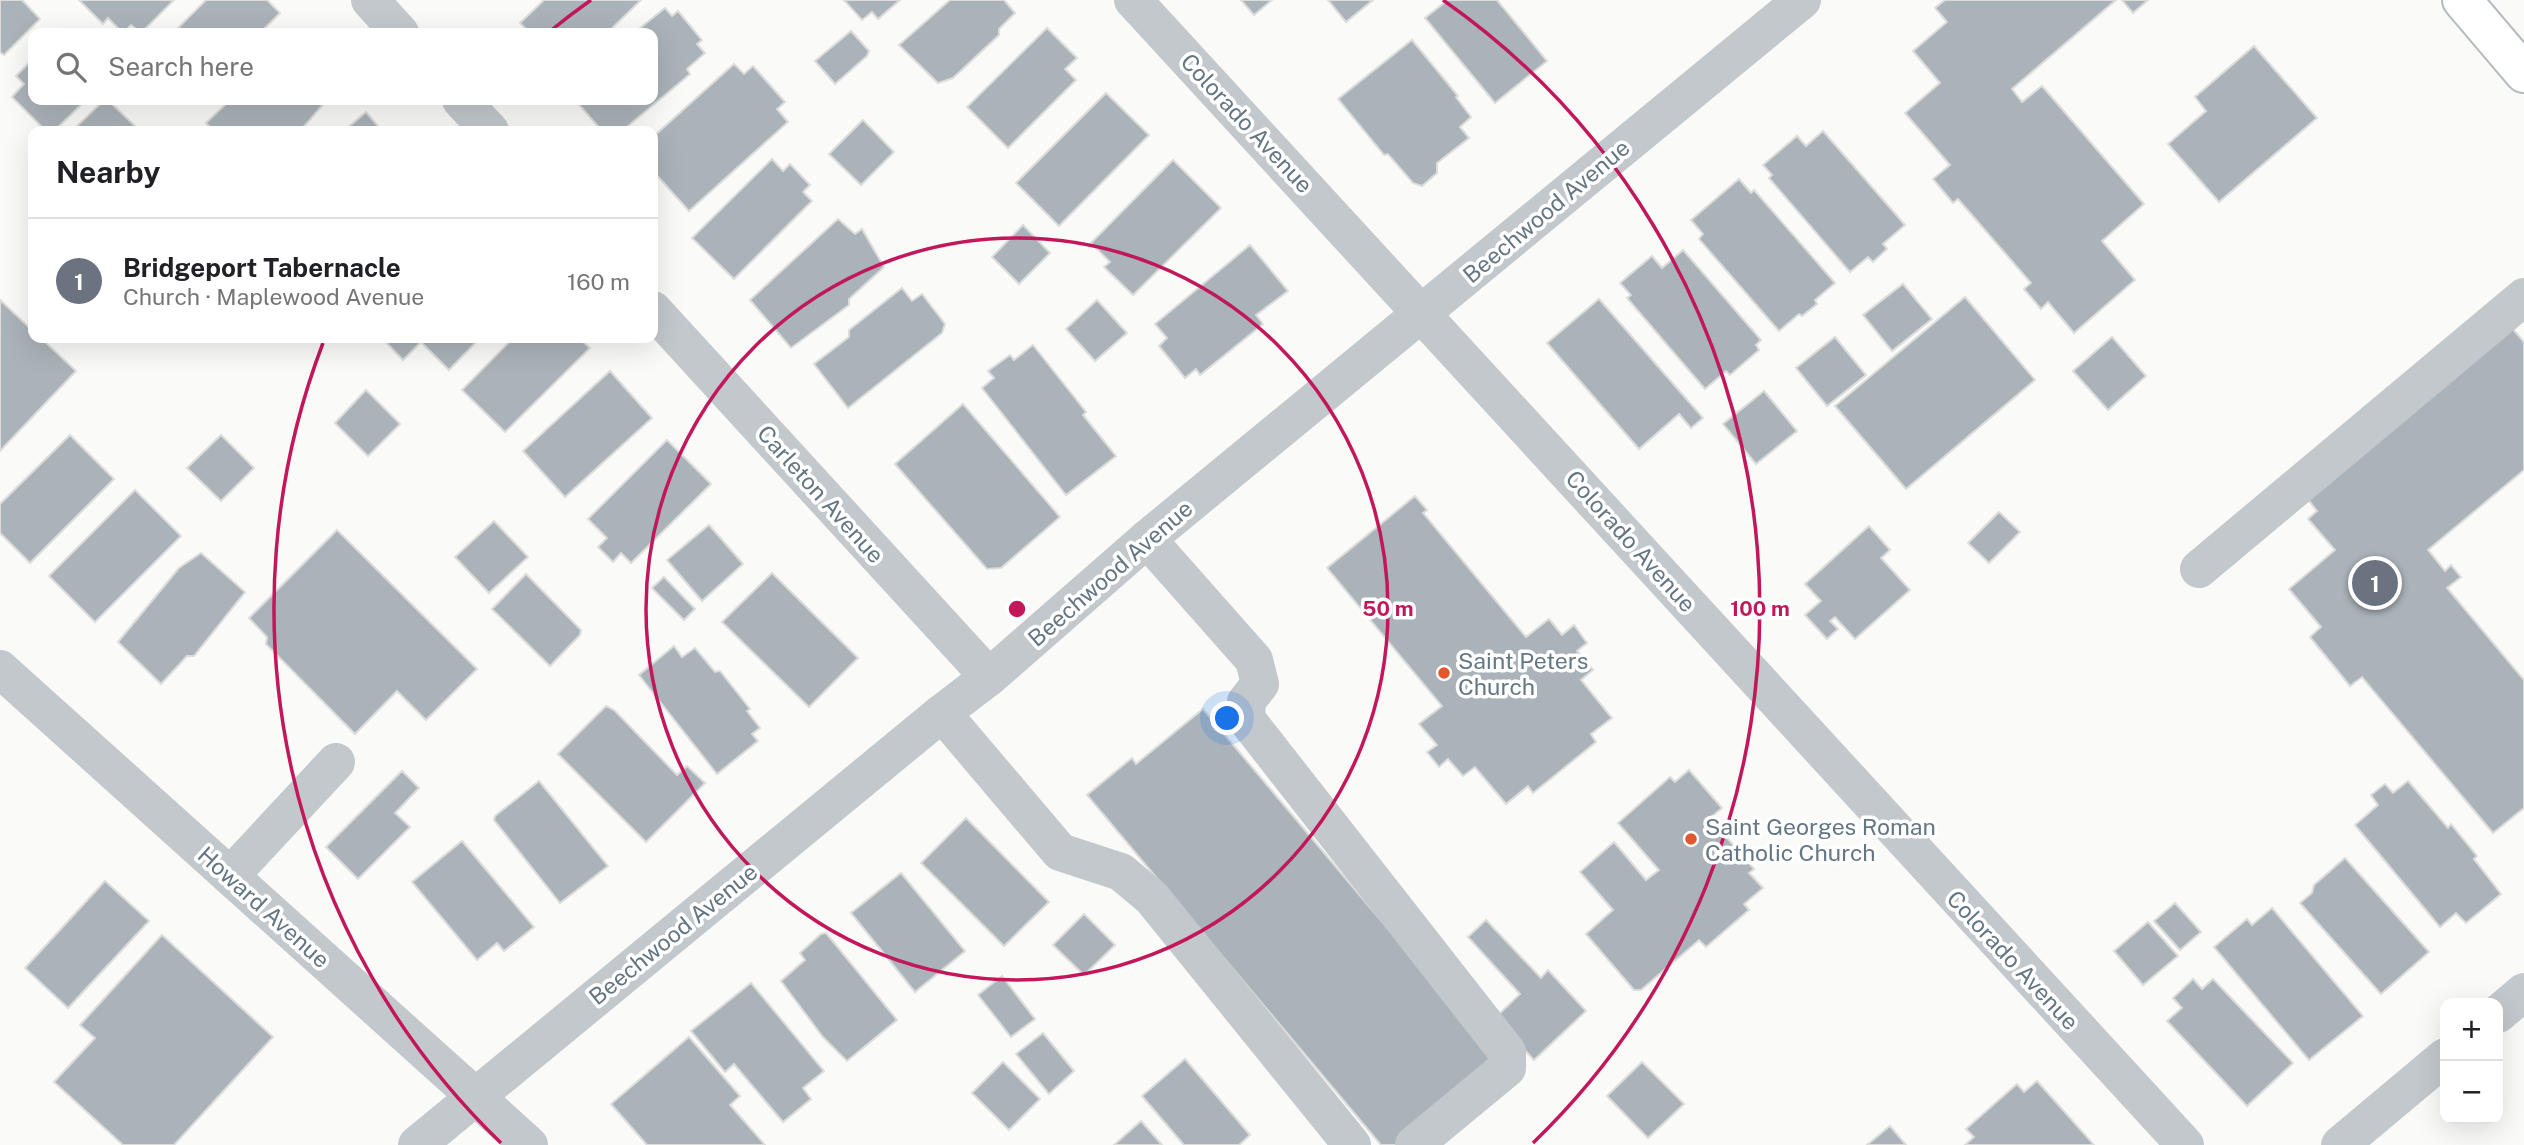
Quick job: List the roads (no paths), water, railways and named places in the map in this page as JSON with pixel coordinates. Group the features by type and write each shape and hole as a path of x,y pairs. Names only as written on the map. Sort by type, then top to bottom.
{"main road":[{"path":"2462,0 2524,73"}],"street":[{"path":"370,0 395,28"},
{"name":"Colorado Avenue","path":"1133,0 2185,1145"},
{"name":"Beechwood Avenue","path":"417,1145 989,677 1147,539 1802,0"},
{"path":"466,105 485,126"},
{"path":"2199,569 2524,297"},
{"name":"Carleton Avenue","path":"658,315 989,677"},
{"path":"1147,539 1254,660 1259,684 1247,702 1247,720 1507,1052 1507,1068 1414,1145"},
{"name":"Howard Avenue","path":"0,669 529,1145"},
{"path":"942,713 1060,852 1121,872 1152,898 1352,1145"},
{"path":"230,876 337,762"},
{"path":"2503,1010 2524,992"},
{"path":"2340,1145 2441,1061"}],"place":[{"name":"Bridgeport Tabernacle","path":"2375,583"},
{"name":"Saint Peters Church","path":"1444,673"},
{"name":"Saint Georges Roman Catholic Church","path":"1691,839"}]}
